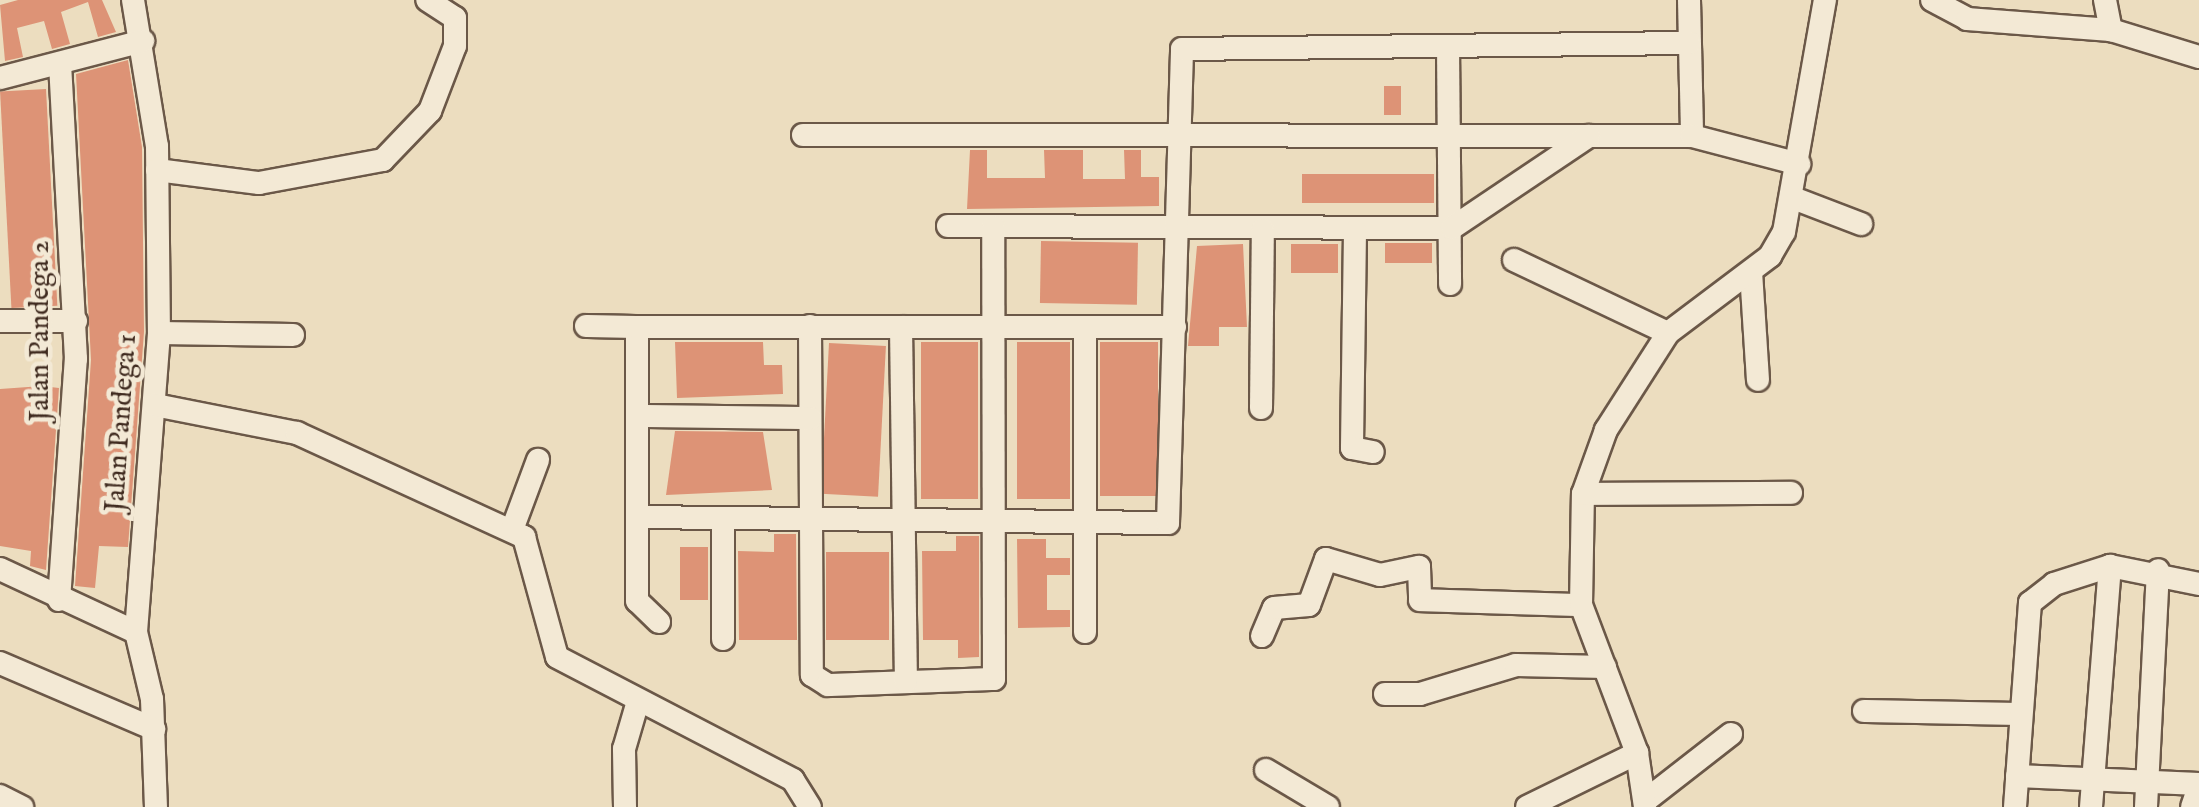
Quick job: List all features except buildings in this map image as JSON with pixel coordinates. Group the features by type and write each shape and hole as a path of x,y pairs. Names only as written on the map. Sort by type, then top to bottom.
{"street":[{"name":"Jalan Pandega 1","path":"133,0 143,41 157,170 159,334 136,632 154,729 156,807"},
{"path":"157,170 259,183 383,160 430,111 455,46 455,18 427,0"},
{"path":"1689,0 1692,136"},
{"path":"1645,804 1637,753 1581,604 1583,494 1606,430 1668,333 1770,256 1794,198 1825,0"},
{"path":"1932,0 1967,19 2111,30 2199,57"},
{"path":"2106,0 2111,30"},
{"path":"0,78 143,41"},
{"path":"636,517 991,518 1084,523 1172,518 1177,134 1182,50 1689,44"},
{"path":"1448,46 1450,284"},
{"name":"Jalan Pandega 2","path":"59,600 76,321 60,62"},
{"path":"803,134 1692,136 1799,164"},
{"path":"948,226 1355,231 1452,228 1589,136"},
{"path":"1794,198 1861,224"},
{"path":"810,326 812,676 828,686 996,677 991,518 993,228"},
{"path":"1261,408 1263,230"},
{"path":"1355,231 1352,448 1373,452"},
{"path":"1514,260 1668,333"},
{"path":"1751,272 1758,380"},
{"path":"0,321 76,321"},
{"path":"586,326 1174,327"},
{"path":"637,327 638,601 659,622"},
{"path":"901,327 906,682"},
{"path":"1085,328 1085,632"},
{"path":"159,334 293,335"},
{"path":"155,405 297,433 512,530 535,555 532,586 550,618 552,652 793,780 810,807"},
{"path":"638,416 810,418"},
{"path":"512,530 538,460"},
{"path":"1583,494 1791,493"},
{"path":"722,519 724,639"},
{"path":"1262,636 1274,608 1309,604 1326,559 1380,574 1419,567 1420,600 1581,604"},
{"path":"2090,807 2110,566"},
{"path":"2015,807 2030,603 2054,584 2110,566 2158,570 2199,584"},
{"path":"0,568 59,600 136,632"},
{"path":"2146,807 2158,570"},
{"path":"0,663 154,729"},
{"path":"1385,694 1420,694 1516,664 1605,667"},
{"path":"625,807 624,749 638,700"},
{"path":"1864,711 2020,714"},
{"path":"1645,804 1731,734"},
{"path":"1527,807 1637,753"},
{"path":"1266,770 1328,807"},
{"path":"2017,776 2199,786 2192,807"},
{"path":"0,796 22,807"}]}
